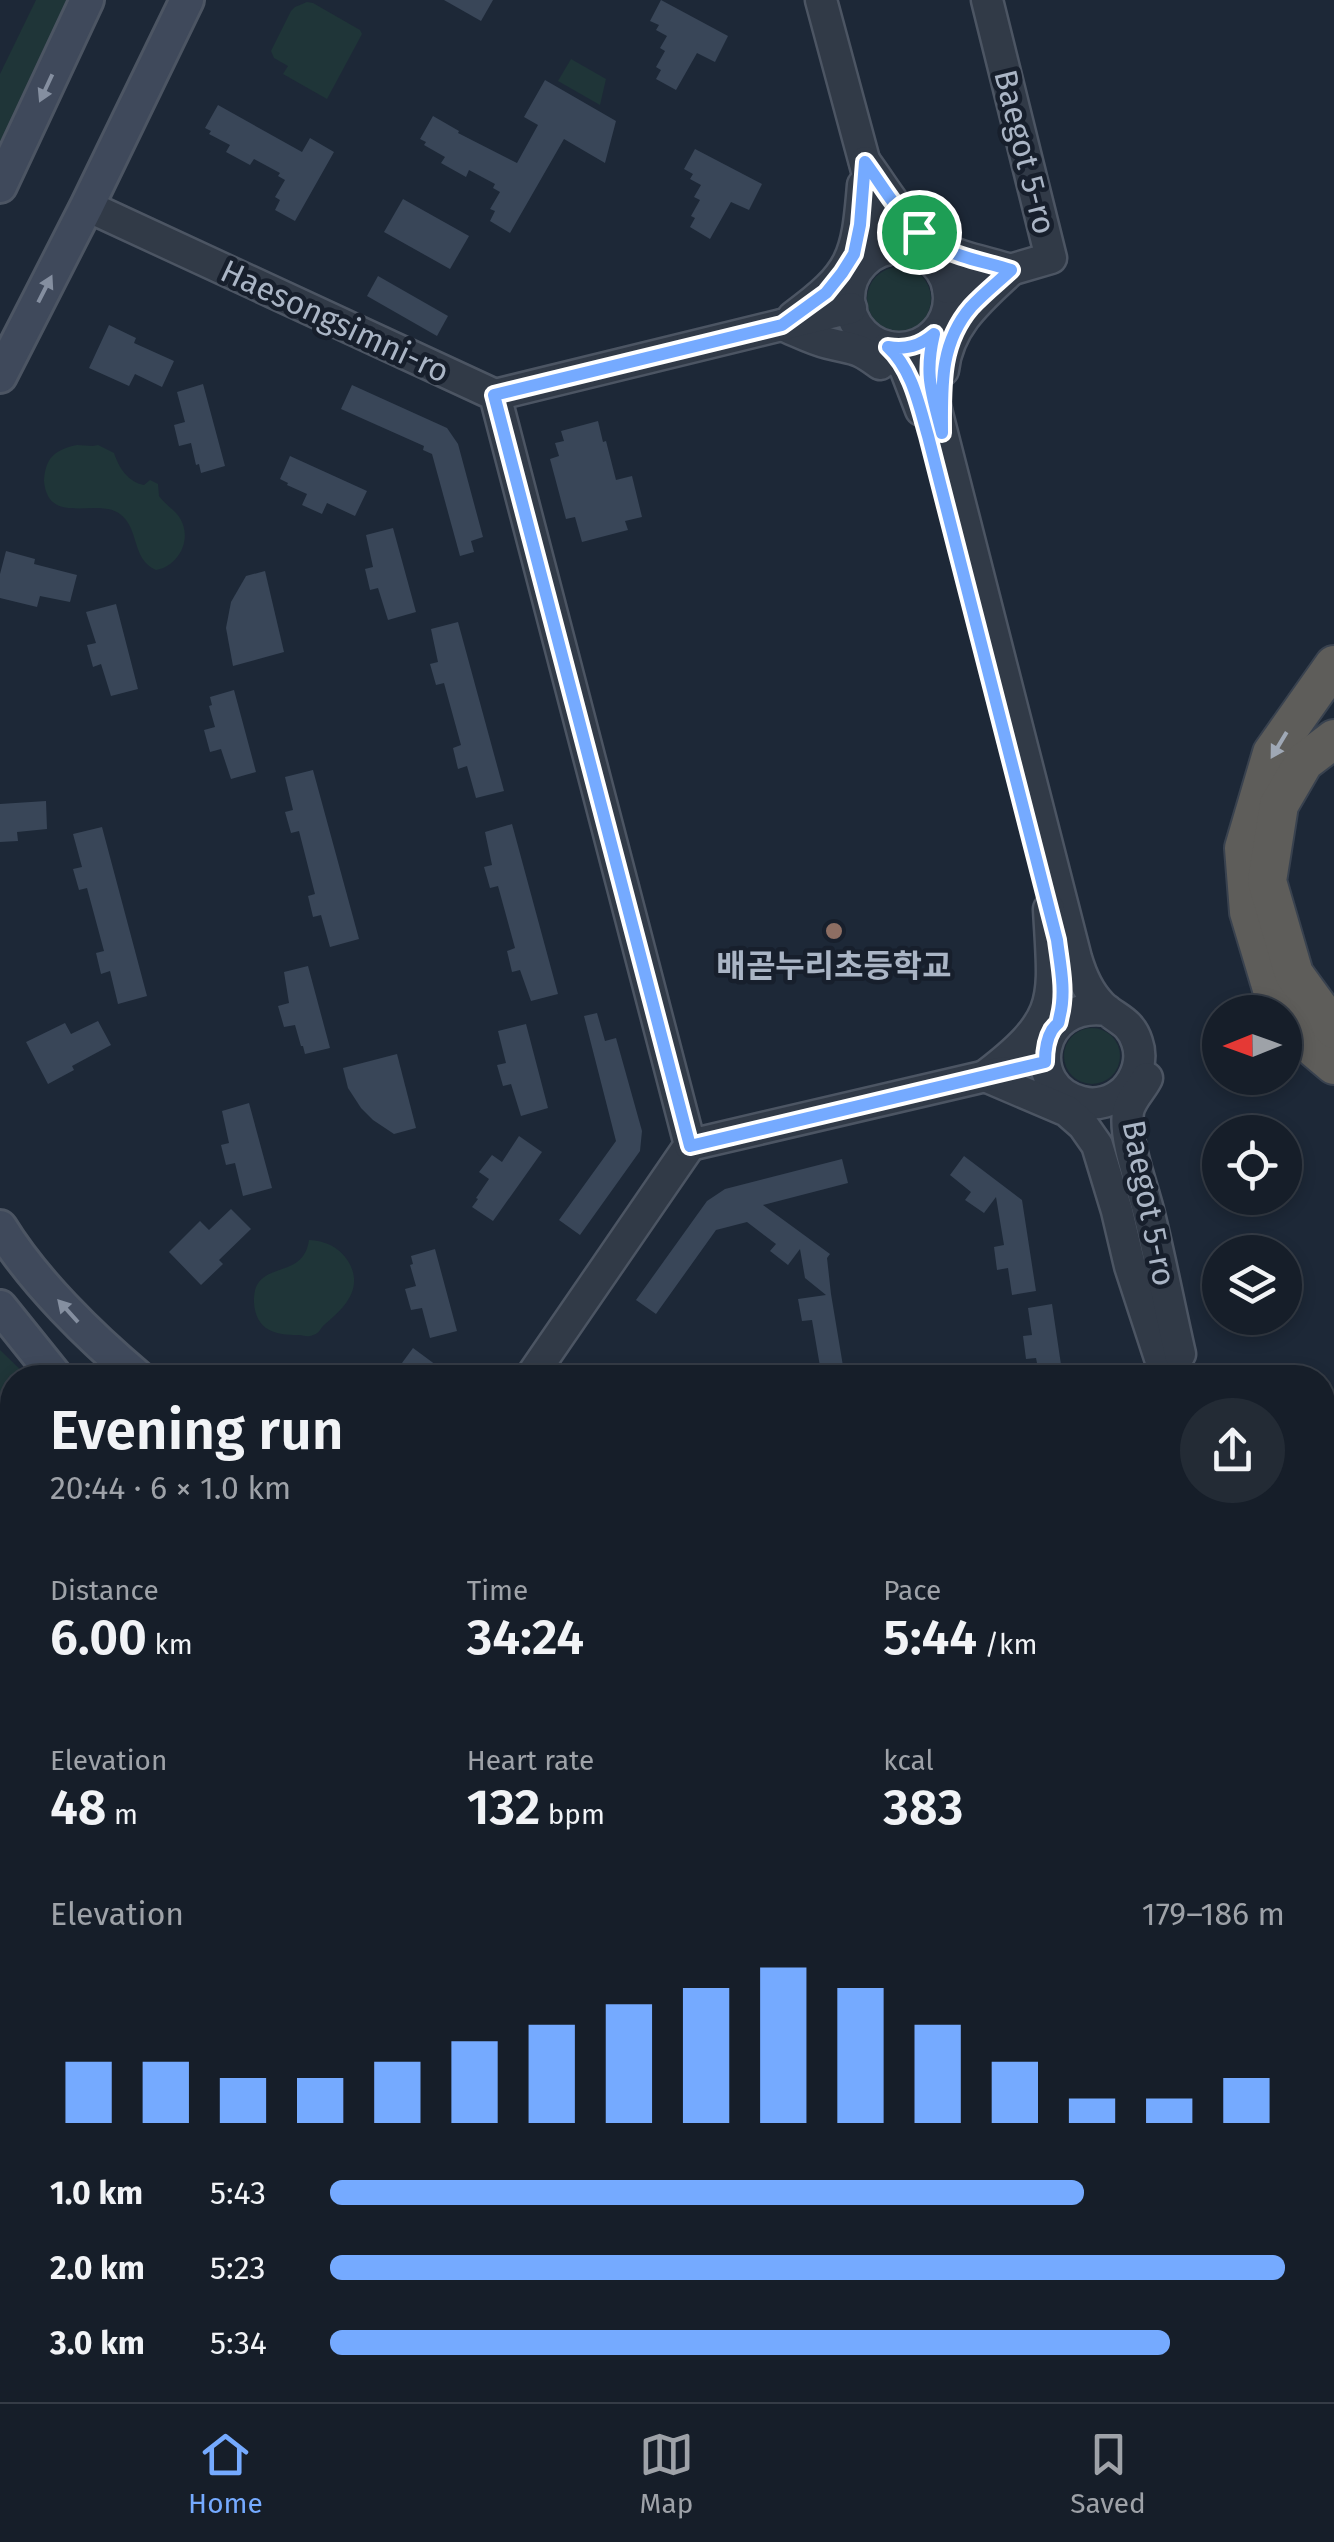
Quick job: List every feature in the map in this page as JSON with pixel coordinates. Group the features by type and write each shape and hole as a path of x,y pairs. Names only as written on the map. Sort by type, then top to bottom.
{"highway":[{"path":"1334,665 1272,753 1244,848 1249,912 1272,988 1315,1049 1334,1064"},
{"path":"1334,739 1304,762 1280,805 1267,882 1294,974 1334,1028"}],"main road":[{"path":"0,186 87,0"},
{"path":"0,376 187,0"},
{"path":"0,1226 15,1251 99,1345 123,1365"},
{"path":"0,1307 47,1365"}],"street":[{"path":"821,0 888,250"},
{"name":"Baegot 5-ro","path":"987,0 1051,258 948,288 945,319 934,334 928,359 935,435 1056,908 1082,978 1096,1001 1131,1028 1137,1042 1137,1072 1124,1091 1119,1109 1120,1130 1173,1365"},
{"path":"865,162 907,219 934,244 1011,270"},
{"path":"782,325 826,293 854,254 865,162"},
{"name":"Haesongsimni-ro","path":"87,206 494,395"},
{"path":"690,1146 494,395 851,308 852,283 860,268 872,256 888,250 920,252 933,261 948,288"},
{"path":"935,435 942,378 958,324 1011,270"},
{"name":"Baegot 5-ro","path":"851,308 862,332 894,352 935,435"},
{"path":"782,325 863,352 898,384 935,435"},
{"path":"888,347 910,348 934,334"},
{"path":"984,1076 1017,1052 1047,1010 1051,1000 1056,908"},
{"name":"Baegot 5-ro","path":"1056,908 1062,1000 1058,1023 1046,1046 1045,1062 1060,1091 1092,1113 1096,1121 1113,1163 1172,1365"},
{"name":"Baegot 5-ro","path":"1056,908 1096,978 1112,998 1136,1015 1151,1036 1150,1073 1130,1106 1129,1128 1173,1365"},
{"path":"1058,1023 1077,1011 1106,1010"},
{"path":"539,1365 690,1146 1045,1062"},
{"path":"984,1076 1066,1111 1097,1145 1135,1283 1172,1365"},
{"name":"Baegot 5-ro","path":"1077,1101 1106,1102 1124,1091"}],"green space":[{"path":"36,0 72,0 0,154 0,74"},
{"path":"307,2 362,34 327,99 283,74 288,66 274,58 271,51 291,11"},
{"path":"571,59 606,79 600,105 558,81"},
{"path":"899,267 922,276 931,299 922,322 899,331 876,322 867,299 876,276"},
{"path":"98,445 114,453 121,469 133,481 144,485 150,480 158,484 159,496 179,516 184,528 184,544 171,563 156,570 148,565 120,514 99,508 64,507 47,495 44,478 50,459 62,449"},
{"path":"1092,1028 1112,1036 1120,1056 1112,1076 1092,1084 1072,1076 1064,1056 1072,1036"},
{"path":"309,1240 331,1245 348,1261 354,1281 349,1298 317,1333 307,1336 269,1330 256,1312 256,1289 269,1274 298,1262"},
{"path":"0,1350 16,1365 0,1365"}],"building":[{"path":"444,0 493,0 481,21"},
{"path":"661,0 728,36 715,62 697,53 676,90 656,79 661,70 656,67 665,51 660,48 667,36 650,21"},
{"path":"545,80 616,121 605,163 564,139 510,233 490,221 495,211 490,209 500,192 493,188 495,184 469,170 466,177 441,163 445,157 420,139 433,116 517,163 538,125 524,117"},
{"path":"218,105 302,152 310,138 334,152 295,221 275,210 280,200 275,197 285,180 278,176 280,173 254,159 250,165 226,152 230,145 205,128"},
{"path":"695,149 762,184 749,210 731,202 710,239 690,227 700,200 694,197 701,185 690,179 693,174 684,169"},
{"path":"403,199 469,236 450,269 384,232"},
{"path":"378,276 448,316 437,336 367,296"},
{"path":"109,325 136,338 134,343 174,361 162,387 135,374 129,386 89,368"},
{"path":"203,384 225,466 201,473 191,443 179,446 174,425 185,422 177,392"},
{"path":"352,385 447,428 458,444 483,537 471,541 474,552 460,556 432,454 423,450 424,446 341,409"},
{"path":"598,421 616,480 632,476 642,517 625,521 628,530 582,542 575,517 566,519 550,459 559,456 555,443 564,441 561,431"},
{"path":"290,456 367,491 355,516 327,503 322,514 302,505 307,494 280,479"},
{"path":"393,528 416,612 388,620 378,588 370,590 365,569 373,567 366,535"},
{"path":"6,551 35,559 34,564 77,575 70,602 40,596 37,607 0,598 0,574"},
{"path":"265,571 284,652 233,666 226,628 231,602 246,576"},
{"path":"116,604 138,689 111,696 101,664 93,667 87,645 96,643 86,612"},
{"path":"458,622 504,791 476,798 467,766 458,769 453,748 461,745 444,683 436,685 430,664 438,662 431,629"},
{"path":"234,690 256,772 231,779 221,749 210,752 204,730 215,727 210,697"},
{"path":"313,770 359,939 330,947 321,915 313,917 308,896 315,894 299,831 291,833 285,812 293,810 285,777"},
{"path":"46,801 47,829 17,832 18,841 0,842 0,804"},
{"path":"512,824 558,994 531,1001 520,970 512,972 507,951 515,948 498,886 490,888 484,867 492,865 485,832"},
{"path":"102,827 147,996 118,1004 110,971 101,974 96,953 104,951 87,888 79,890 73,869 82,867 73,834"},
{"path":"308,966 330,1048 305,1054 295,1025 284,1027 278,1006 289,1003 284,972"},
{"path":"597,1013 605,1041 616,1038 642,1131 640,1151 580,1235 559,1220 616,1141 584,1016"},
{"path":"98,1021 111,1045 48,1084 26,1042 65,1023 71,1034"},
{"path":"526,1024 548,1108 521,1116 511,1084 503,1086 497,1065 506,1063 498,1031"},
{"path":"397,1054 416,1128 394,1134 361,1108 348,1088 343,1068"},
{"path":"249,1103 272,1188 243,1196 235,1163 226,1165 221,1145 229,1143 222,1111"},
{"path":"519,1136 542,1152 493,1221 472,1207 489,1179 479,1172 492,1155 502,1162"},
{"path":"964,1156 1022,1200 1036,1291 1012,1295 1008,1268 997,1270 994,1247 1004,1245 996,1197 984,1213 965,1200 971,1192 950,1175"},
{"path":"842,1159 848,1183 763,1205 830,1254 827,1258 831,1294 843,1365 820,1365 812,1320 802,1321 798,1299 826,1295 805,1278 800,1249 788,1265 770,1251 776,1244 747,1222 716,1230 656,1314 636,1300 707,1201 725,1189"},
{"path":"231,1209 251,1229 219,1260 223,1264 201,1285 169,1252 200,1221 209,1230"},
{"path":"435,1249 457,1331 430,1338 422,1308 411,1310 405,1289 416,1286 411,1256"},
{"path":"1052,1304 1061,1365 1037,1365 1036,1358 1026,1359 1023,1336 1032,1335 1028,1308"},
{"path":"413,1348 436,1365 401,1365"}],"place":[{"name":"배곧누리초등학교","path":"834,931"}],"route":[{"path":"865,162 919,232 953,253 1011,270 972,306 950,342 942,378 942,433 928,374 934,334 910,348 888,347 905,368 928,436 1057,940 1061,1012 1046,1046 1045,1062 690,1146 494,395 782,325 826,293 854,254 865,162"}]}
